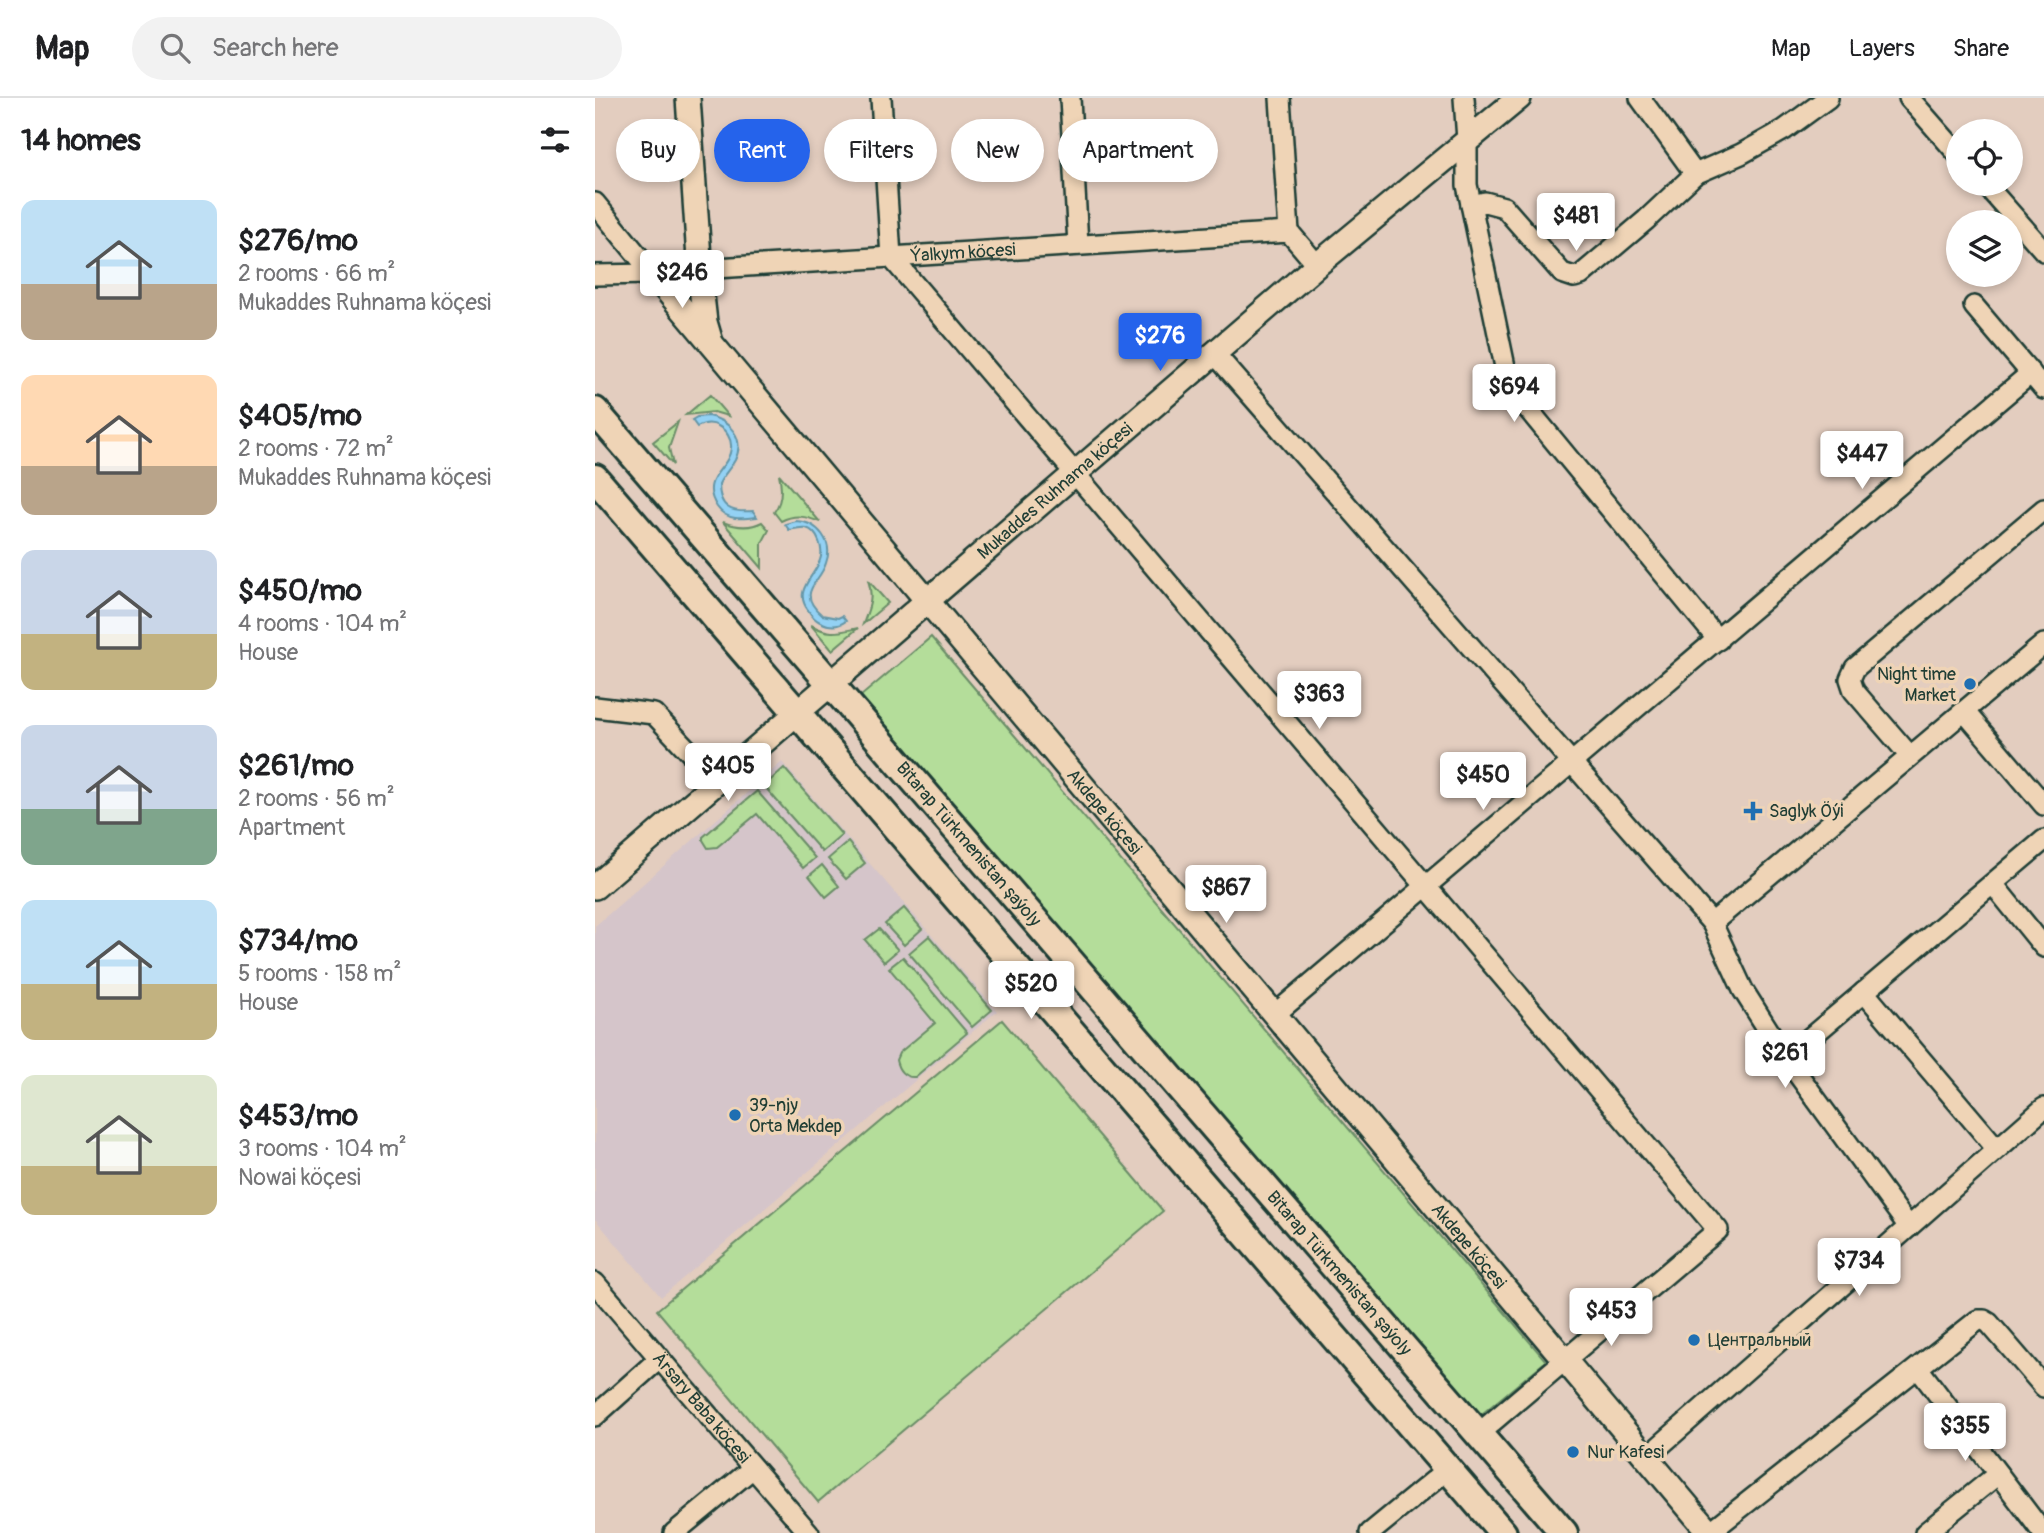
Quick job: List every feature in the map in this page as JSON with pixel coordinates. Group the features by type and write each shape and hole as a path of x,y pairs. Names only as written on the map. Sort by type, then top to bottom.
{"main road":[{"name":"Bitarap Türkmenistan şaýoly","path":"595,411 1564,1533"},
{"path":"595,478 1503,1533"}],"street":[{"name":"Akdepe köçesi","path":"688,98 700,269 705,322 711,343 1710,1533"},
{"path":"881,98 891,257 1718,1230 1478,1434"},
{"path":"1070,98 1078,245"},
{"path":"1280,98 1289,232 1317,265"},
{"path":"1464,98 1467,185 1509,386 1718,640"},
{"name":"Mukaddes Ruhnama köçesi","path":"595,887 1317,265 1519,98"},
{"path":"1640,98 1695,174"},
{"path":"1471,205 1485,202 1504,207 1562,272 1574,277 1581,275 1695,174 1741,154 1784,130 1828,98"},
{"path":"1909,98 1946,140"},
{"path":"1997,196 2040,238"},
{"path":"595,203 711,343"},
{"name":"Ýalkym köçesi","path":"595,275 653,274 1289,232"},
{"path":"1273,1015 1718,640 2038,381 1974,306"},
{"path":"1215,354 1712,923 1744,990 1786,1058 1909,1227"},
{"path":"1910,756 1854,691 1850,679 1855,668 2044,509"},
{"path":"1712,923 2044,644"},
{"path":"595,707 654,714 718,782"},
{"path":"1964,710 2044,805"},
{"path":"1786,1058 2044,840"},
{"path":"1993,884 2044,947"},
{"path":"1864,992 1997,1149"},
{"path":"1646,1458 2044,1108"},
{"name":"Ärsary Baba köçesi","path":"595,1283 809,1533"},
{"path":"1710,1533 1978,1320 1989,1323 2044,1387"},
{"path":"595,1416 660,1359"},
{"path":"1918,1368 2043,1533"},
{"path":"674,1533 753,1468"},
{"path":"1370,1533 1448,1469"},
{"path":"1925,1533 1998,1474"}],"shaded area":[{"name":"39-njy Orta Mekdep","path":"782,762 997,1011 661,1297 595,1219 595,926"}],"green space":[{"path":"710,395 728,416 714,412 686,415"},
{"path":"678,422 669,448 673,465 653,442"},
{"path":"779,474 820,522 800,517 781,521 774,512 781,494"},
{"path":"723,522 752,526 762,522 769,530 762,543 762,568"},
{"path":"868,580 888,603 863,624 871,598"},
{"path":"811,625 829,632 858,628 832,650"},
{"path":"931,637 1546,1361 1477,1418 861,696"},
{"path":"784,768 842,835 822,852 764,786"},
{"path":"757,791 815,858 803,868 757,814 717,847 708,848 703,840 703,837"},
{"path":"848,842 865,863 846,879 828,859"},
{"path":"822,865 839,886 826,897 809,876"},
{"path":"904,908 922,929 904,945 885,924"},
{"path":"879,929 898,950 884,962 865,940"},
{"path":"929,936 992,1010 972,1027 909,953"},
{"path":"903,957 967,1033 915,1077 902,1073 896,1060 899,1053 935,1023 889,968"},
{"path":"1002,1020 1163,1211 818,1502 657,1310"}],"water":[{"path":"708,416 723,421 737,437 738,452 735,460 719,484 721,499 733,510 753,511 757,517 725,515 712,497 713,481 729,456 731,441 721,428 710,424 697,427 692,420"},
{"path":"796,521 817,529 828,548 826,563 812,588 810,600 822,615 838,618 842,616 846,621 843,623 833,625 816,620 804,603 804,590 820,560 821,551 817,537 810,530 789,530 785,524"}],"place":[{"name":"Night time Market","path":"1970,684"},
{"name":"Saglyk Öýi","path":"1753,811"},
{"name":"39-njy Orta Mekdep","path":"735,1115"},
{"name":"Центральный","path":"1694,1340"},
{"name":"Nur Kafesi","path":"1573,1452"}]}
